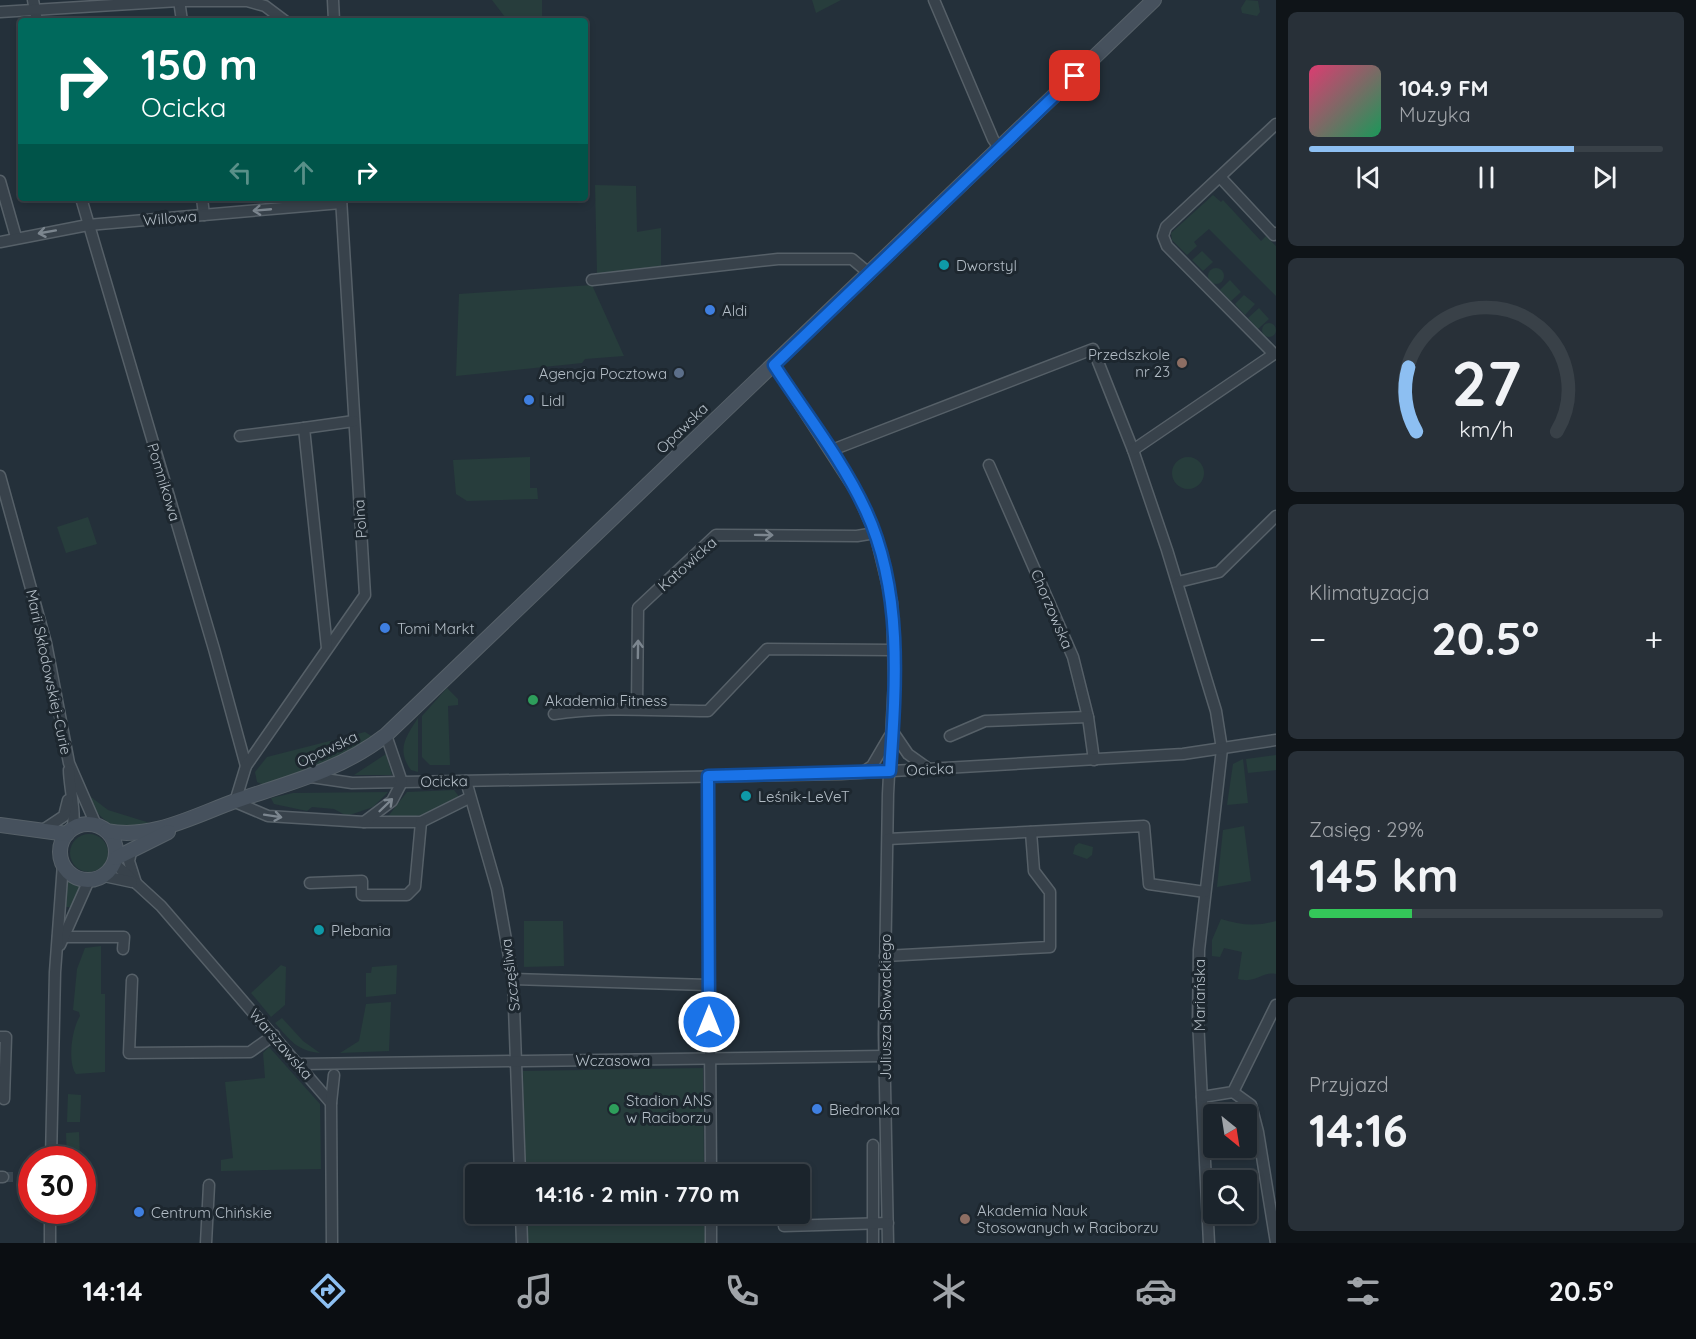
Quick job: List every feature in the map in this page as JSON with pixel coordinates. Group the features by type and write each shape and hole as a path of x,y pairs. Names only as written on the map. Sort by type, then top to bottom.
{"main road":[{"name":"Opawska","path":"101,828 133,835 193,818 311,777 351,760 386,735 1154,0"},
{"name":"Opawska","path":"115,861 193,818"},
{"path":"0,825 69,832 82,825 101,828 115,843 115,861 104,876 89,880 74,876 62,857 37,829"},
{"path":"62,857 69,832"}],"street":[{"path":"333,0 334,18"},
{"path":"934,0 993,139 999,148"},
{"path":"179,1 182,18"},
{"path":"0,12 34,4 256,2 280,18"},
{"path":"1133,450 1274,354 1163,240 1166,227 1276,124"},
{"path":"1220,177 1275,234"},
{"path":"0,181 16,237"},
{"name":"Pomnikowa","path":"82,201 214,648 246,766"},
{"path":"202,201 204,215"},
{"name":"Willowa","path":"0,242 16,237 88,225 341,201"},
{"name":"Polna","path":"235,802 246,766 365,595 341,201"},
{"path":"592,280 778,259 852,259 870,274"},
{"name":"Mariańska","path":"832,450 1092,349 1133,450 1178,582 1218,719 1222,749 1205,892 1198,994 1209,1243"},
{"path":"774,365 832,450 858,493 875,532 892,603 890,771"},
{"path":"240,436 354,421"},
{"path":"304,428 327,648"},
{"name":"Chorzowska","path":"989,465 1073,657 1088,717 1094,760"},
{"name":"Marii Skłodowskiej-Curie","path":"0,476 46,643 69,764 69,791 64,816 37,829"},
{"path":"1178,582 1219,572 1272,529 1276,516"},
{"name":"Katowicka","path":"637,707 639,608 716,535 857,536 875,532"},
{"path":"554,714 637,707 653,711 708,711 767,649 893,650"},
{"path":"950,736 985,721 1088,717"},
{"path":"892,731 908,754 930,769"},
{"path":"860,773 872,766 892,731"},
{"name":"Ocicka","path":"364,822 392,801 402,782 386,735"},
{"name":"Ocicka","path":"311,777 352,783 860,773 1094,760 1222,749 1276,740"},
{"name":"Marii Skłodowskiej-Curie","path":"69,764 101,828"},
{"name":"Juliusza Słowackiego","path":"888,1243 884,1056 890,771"},
{"path":"708,776 711,1164"},
{"name":"Szczęśliwa","path":"466,782 497,889 513,979 518,1060 520,1164"},
{"name":"Marii Skłodowskiej-Curie","path":"69,791 75,820 69,832"},
{"name":"Ocicka","path":"235,802 268,816 364,822 421,822 470,798"},
{"path":"310,883 362,882 362,895 407,895 415,887 421,822"},
{"path":"888,840 1144,826 1149,884 1205,892"},
{"path":"885,956 1050,947 1050,892 1034,871 1031,832"},
{"path":"104,876 136,883 129,861 131,852"},
{"path":"51,1146 57,954 61,937 62,857"},
{"name":"Warszawska","path":"115,861 161,906 331,1102"},
{"path":"61,937 89,880"},
{"path":"61,937 123,937 123,949"},
{"path":"513,979 708,986"},
{"path":"132,980 129,1053 250,1052 274,1035"},
{"path":"1233,1092 1276,1005"},
{"path":"0,1037 6,1037 4,1099"},
{"name":"Wczasowa","path":"299,1064 884,1056"},
{"path":"311,1078 326,1064"},
{"path":"319,1088 334,1075 342,1064"},
{"path":"332,1243 331,1102 334,1075"},
{"path":"1202,1097 1233,1092 1251,1105 1258,1132 1275,1243"},
{"path":"873,1145 873,1243"},
{"path":"206,1243 209,1185"},
{"path":"784,1226 888,1223"},
{"path":"50,1224 50,1243"},
{"path":"521,1224 522,1243"},
{"path":"711,1224 711,1243"}],"green space":[{"path":"492,0 542,0 542,18 506,18"},
{"path":"812,0 841,0 816,13"},
{"path":"1246,0 1258,1 1260,12 1257,16 1242,13 1241,8"},
{"path":"595,185 636,186 637,232 661,228 661,266 597,274"},
{"path":"1213,195 1221,202 1223,200 1261,241 1266,236 1276,246 1276,296 1209,229 1194,242 1197,246 1187,255 1172,240 1171,233"},
{"path":"1202,251 1213,262 1203,271 1192,260"},
{"path":"1216,268 1222,270 1224,276 1222,282 1216,284 1210,282 1208,276 1210,270"},
{"path":"1230,280 1241,292 1231,301 1220,290"},
{"path":"592,285 624,356 585,359 582,363 456,376 459,294"},
{"path":"1244,295 1255,304 1245,315 1235,304"},
{"path":"1259,308 1269,319 1258,329 1248,318"},
{"path":"1269,323 1274,325 1276,330 1274,335 1269,337 1264,335 1262,330 1264,325"},
{"path":"530,457 530,488 537,488 538,499 467,501 456,494 453,460"},
{"path":"1188,457 1199,462 1204,473 1199,484 1188,489 1177,484 1172,473 1177,462"},
{"path":"88,517 97,544 66,553 57,527"},
{"path":"447,688 458,699 458,705 448,706 450,765 430,765 422,757 422,716"},
{"path":"418,718 418,772 411,770 403,750 404,743"},
{"path":"365,732 373,737 354,752 266,786 257,782 255,772 267,757"},
{"path":"386,754 392,775 354,775"},
{"path":"1276,755 1276,770 1248,773 1246,759"},
{"path":"1243,759 1248,803 1227,805 1233,764"},
{"path":"454,790 460,798 433,811 417,816 386,819 407,792"},
{"path":"83,791 108,810 153,824 128,828 110,824 96,811"},
{"path":"388,792 373,807 347,816 334,809 312,807 307,811 274,804 271,798 293,793"},
{"path":"1244,826 1251,881 1217,887 1223,830"},
{"path":"89,834 103,839 108,853 103,867 89,872 75,867 70,853 75,839"},
{"path":"1079,843 1093,847 1092,855 1087,859 1073,854 1075,846"},
{"path":"66,878 83,886 74,907 63,907"},
{"path":"1221,919 1248,924 1276,921 1276,974 1267,974 1250,980 1238,979 1242,952 1224,948 1220,957 1212,956 1212,940"},
{"path":"524,921 563,921 564,966 524,967"},
{"path":"101,946 101,994 105,994 105,1072 76,1074 71,1054 73,1036 80,1016 79,1012 73,1010 77,969 85,948"},
{"path":"281,965 286,967 285,1005 271,1017 251,993"},
{"path":"397,965 396,994 366,997 366,973 371,973 372,967"},
{"path":"391,1002 389,1051 340,1053 359,1041 366,1004"},
{"path":"282,1018 303,1041 320,1053 305,1050 290,1039 275,1023"},
{"path":"269,1047 320,1104 321,1169 221,1171 221,1160 233,1158 225,1082 265,1078 263,1053"},
{"name":"Stadion ANS w Raciborzu","path":"703,1068 704,1164 525,1164 523,1071"},
{"path":"68,1094 81,1095 80,1122 67,1122"},
{"path":"79,1132 80,1146 66,1146 66,1133"},
{"path":"526,1224 704,1224 705,1243 526,1243"}],"tunnel":[{"path":"3,1177 18,1177"}],"place":[{"name":"Dworstyl","path":"944,265"},
{"name":"Aldi","path":"710,310"},
{"name":"Przedszkole nr 23","path":"1182,363"},
{"name":"Agencja Pocztowa","path":"679,373"},
{"name":"Lidl","path":"529,400"},
{"name":"Tomi Markt","path":"385,628"},
{"name":"Akademia Fitness","path":"533,700"},
{"name":"Leśnik-LeVeT","path":"746,796"},
{"name":"Plebania","path":"319,930"},
{"name":"Stadion ANS w Raciborzu","path":"614,1109"},
{"name":"Biedronka","path":"817,1109"},
{"name":"Centrum Chińskie","path":"139,1212"},
{"name":"Akademia Nauk Stosowanych w Raciborzu","path":"965,1219"}],"route":[{"path":"709,1022 708,776 890,771 894,681 892,603 875,532 858,493 846,473 774,365 1075,76"}]}
